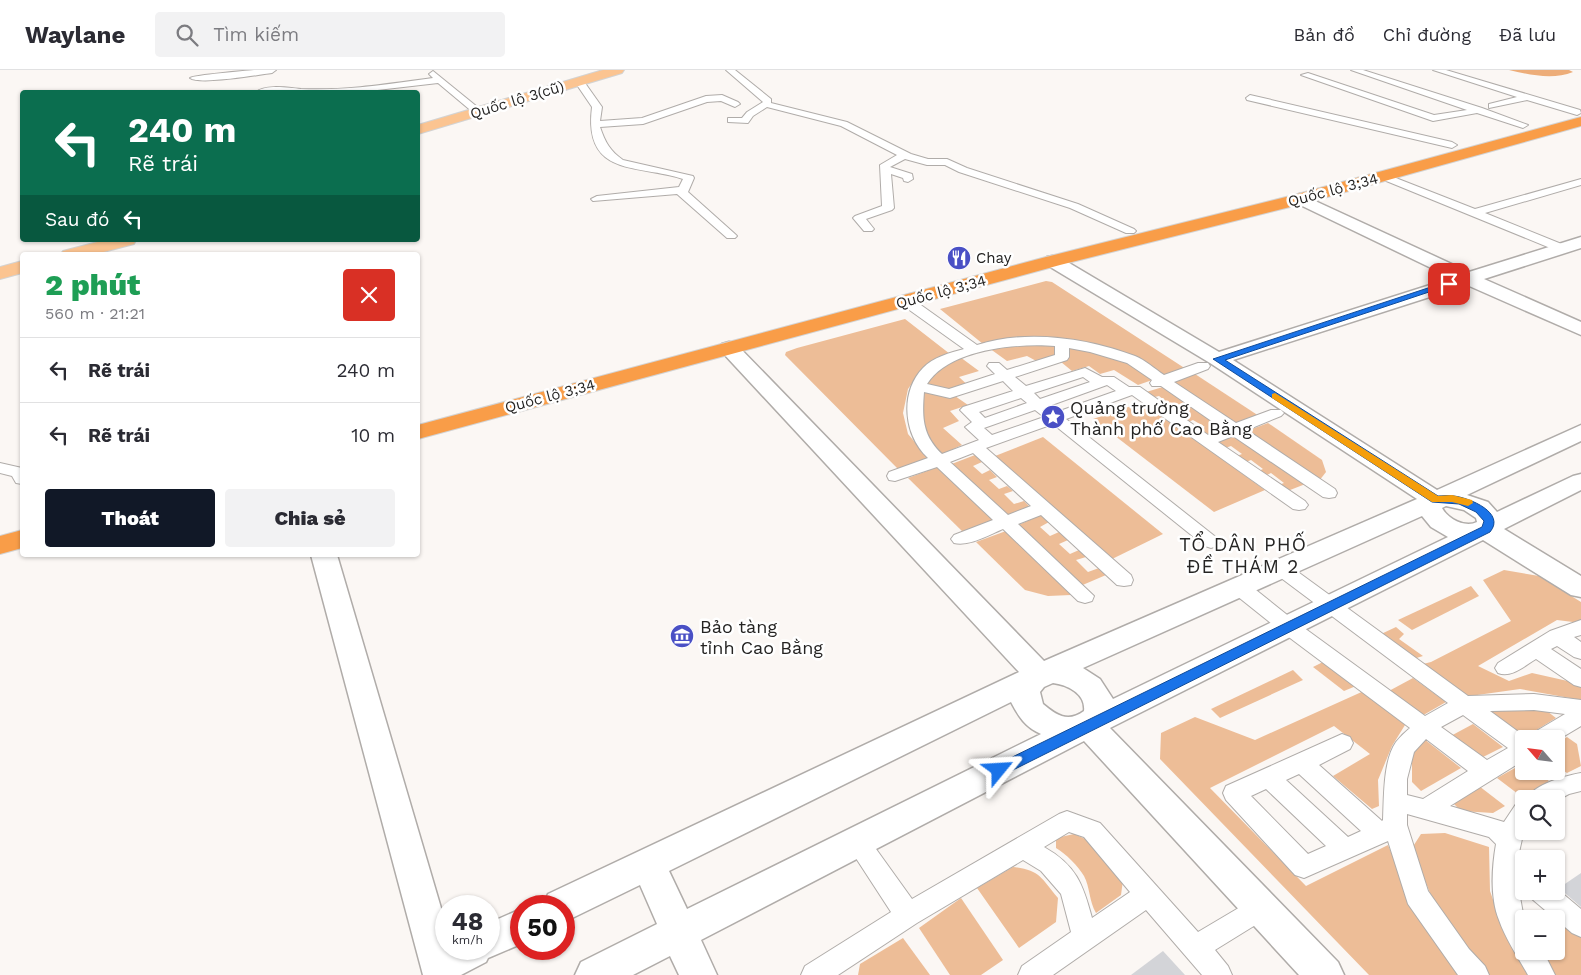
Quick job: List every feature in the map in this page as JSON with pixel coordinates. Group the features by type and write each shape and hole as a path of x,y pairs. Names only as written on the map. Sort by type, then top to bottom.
{"highway":[{"name":"Quốc lộ 3;34","path":"724,343 906,301 1130,231 1384,176 1526,122 1580,115"},
{"name":"Quốc lộ 3;34","path":"420,414 482,405 724,343 1299,193 1368,170 1461,148 1580,115"},
{"name":"Quốc lộ 3;34","path":"420,431 482,405"},
{"path":"0,527 20,522"},
{"path":"0,545 20,540"}],"main road":[{"name":"Quốc lộ 3(cũ)","path":"420,129 582,77 617,70"},
{"path":"81,252 119,242"},
{"path":"0,273 20,268"}],"street":[{"path":"194,78 222,78 272,70"},
{"path":"428,70 478,112"},
{"path":"730,70 768,101 766,104"},
{"path":"1355,70 1398,91"},
{"path":"1378,70 1416,86 1429,94 1479,110 1526,122"},
{"path":"1437,70 1529,97 1580,115"},
{"path":"1305,75 1436,118 1479,110"},
{"path":"582,77 586,95 597,107 595,124 602,146 611,158 633,168 676,172 689,178 682,193 731,236"},
{"path":"361,90 440,80"},
{"path":"1374,98 1416,86 1444,90 1492,106 1526,122"},
{"path":"1429,94 1444,90"},
{"path":"1492,106 1529,97"},
{"path":"595,124 643,121 706,100 722,98 735,104"},
{"path":"1250,98 1461,148"},
{"path":"730,120 745,121 750,114 766,104 844,124 905,155 927,162 947,162 963,170 1074,206 1130,231"},
{"path":"868,229 859,218 888,208 885,165 905,155"},
{"path":"885,169 908,176 908,179"},
{"path":"1384,176 1560,248"},
{"path":"1474,213 1581,182"},
{"path":"597,199 683,190"},
{"path":"1299,193 1466,278 1581,329"},
{"path":"895,476 1131,391 1164,381 1210,362 1581,242"},
{"path":"1048,258 1210,362 1436,500"},
{"path":"906,301 975,350"},
{"path":"1085,596 924,446 914,416 918,386 928,371 946,358 994,344 1019,341 1062,342 1092,348 1132,360 1329,492"},
{"path":"918,386 950,394 1000,371 1062,357 1062,342"},
{"path":"724,343 1040,675"},
{"path":"1000,371 1038,405 1210,542"},
{"path":"983,424 968,410 1085,372 1101,383"},
{"path":"1124,580 1043,508 982,444 973,427 1109,380 1131,391 1299,505"},
{"path":"1206,441 1276,413"},
{"path":"575,899 1040,675 1436,500 1581,432"},
{"path":"0,468 18,472 20,476"},
{"path":"594,975 1088,726 1486,530 1581,481"},
{"path":"1436,500 1430,508 1436,519 1443,524 1457,530 1472,533 1486,530 1581,588"},
{"path":"960,539 1043,508"},
{"path":"325,557 441,970 456,960"},
{"path":"1280,568 1515,741"},
{"path":"1238,587 1288,627 1486,772"},
{"path":"1505,668 1557,636 1581,628"},
{"path":"1557,636 1581,652"},
{"path":"1536,649 1581,679"},
{"path":"1051,672 1063,673 1075,676 1090,687 1099,701 1096,719 1088,726 1077,729 1053,727 1041,722 1026,705 1024,696 1026,687 1031,680 1040,675 1051,672"},
{"path":"1388,830 1395,801 1396,779 1404,748 1425,726 1464,704 1534,702 1581,708"},
{"path":"1556,730 1581,715"},
{"path":"1088,726 1325,975"},
{"path":"1342,743 1303,764 1268,777 1234,793 1304,867 1388,830"},
{"path":"1425,810 1515,754"},
{"path":"1303,764 1388,830 1417,896 1460,958 1476,975"},
{"path":"1268,777 1345,849"},
{"path":"1556,790 1581,782"},
{"path":"1395,801 1425,810 1503,843 1515,862"},
{"path":"826,971 908,915 1067,821 1092,830 1219,975"},
{"path":"1515,823 1503,843 1510,916 1515,925"},
{"path":"858,842 908,915"},
{"path":"1023,847 1050,863 1072,889 1085,938"},
{"path":"648,864 698,975"},
{"path":"1031,975 1148,894"},
{"path":"1552,900 1581,925"},
{"path":"1195,948 1261,908"},
{"path":"1533,960 1542,975"}],"shaded area":[{"path":"1509,70 1569,70 1573,72 1549,76"},
{"path":"1046,281 1052,282 1186,369 1163,377 1144,365 1065,341 983,344 940,309"},
{"path":"905,319 950,354 915,379 908,389 903,413 908,434 929,459 899,470 785,355 786,352 797,348"},
{"path":"1027,344 1067,345 1132,362 1158,378 1138,385 1114,370 1100,374 1089,366 1072,371 1061,362 1040,363 1027,356 1007,361 989,348"},
{"path":"960,357 979,371 959,377 973,390 955,396 968,405 950,411 959,421 943,428 962,445 938,456 928,443 917,399 931,371"},
{"path":"1195,374 1259,416 1235,425 1172,383"},
{"path":"1166,386 1228,428 1205,436 1198,431 1205,427 1193,420 1186,423 1180,418 1187,415 1176,408 1169,410 1160,405 1168,403 1159,396 1150,398 1143,393"},
{"path":"1143,402 1265,490 1214,512 1093,419"},
{"path":"1268,423 1322,460 1326,472 1319,481 1244,432"},
{"path":"1238,435 1308,483 1285,492 1276,486 1284,483 1271,473 1263,477 1256,472 1263,469 1251,460 1243,463 1234,457 1242,454 1231,446 1222,449 1214,443"},
{"path":"1043,437 1163,534 1108,561 990,458"},
{"path":"975,455 982,462 973,466 982,474 990,470 997,477 989,480 999,489 1007,486 1013,491 1004,494 1014,504 1024,501 1030,507 1004,517 949,465"},
{"path":"938,467 995,521 964,533 908,478"},
{"path":"1041,515 1049,522 1040,527 1050,536 1059,532 1068,540 1059,544 1070,554 1079,550 1086,557 1076,560 1088,572 1099,568 1106,575 1078,587 1014,527"},
{"path":"1006,531 1071,595 1048,596 1025,590 976,542"},
{"path":"1504,570 1539,576 1581,602 1581,623 1557,620 1478,666 1509,681 1532,673 1581,684 1581,700 1520,689 1463,697 1419,665 1431,662 1511,621 1483,580"},
{"path":"1471,586 1479,596 1412,630 1398,620"},
{"path":"1396,627 1404,634 1399,639 1423,656 1410,660 1379,635"},
{"path":"1323,662 1356,686 1344,691 1313,667"},
{"path":"1293,670 1303,680 1220,718 1211,709"},
{"path":"1413,678 1446,702 1420,717 1387,692"},
{"path":"1366,690 1405,725 1392,746 1378,780 1379,806 1372,809 1333,776 1370,754 1334,726 1210,788 1306,886 1388,845 1417,913 1467,975 1369,975 1160,759 1161,733 1195,717 1255,740"},
{"path":"1543,708 1556,718 1536,730 1515,730 1515,732 1485,710"},
{"path":"1473,724 1503,747 1477,760 1447,738"},
{"path":"1567,737 1577,744 1581,766 1567,773 1565,772 1565,738"},
{"path":"1424,739 1461,768 1421,791 1412,782 1412,756"},
{"path":"1515,768 1515,780 1549,781 1534,790 1515,790 1515,792 1497,778"},
{"path":"1479,786 1505,806 1493,813 1461,811 1451,801"},
{"path":"1445,833 1489,847 1490,891 1506,937 1515,951 1515,960 1521,960 1530,975 1488,975 1467,949 1430,893 1412,848 1421,834"},
{"path":"1074,834 1090,841 1123,880 1121,895 1096,913 1084,876 1072,860 1056,848 1056,838"},
{"path":"1013,867 1035,873 1058,898 1056,922 1019,948 977,888"},
{"path":"961,898 1003,960 981,975 950,975 919,928"},
{"path":"1565,918 1581,932 1581,975 1551,975 1542,960 1565,960"},
{"path":"903,938 930,975 858,975 860,964"}],"building":[{"path":"1581,873 1581,907 1565,893 1565,884"},
{"path":"1163,951 1185,975 1131,975"}],"slow traffic":[{"path":"1275,396 1436,500 1443,498 1468,503"}],"place":[{"name":"Chay","path":"959,258"},
{"name":"Quảng trường Thành phố Cao Bằng","path":"1053,417"},
{"name":"Bảo tàng tỉnh Cao Bằng","path":"682,636"}],"district":[{"name":"TỔ DÂN PHỐ ĐỀ THÁM 2","path":"1243,555"}],"route":[{"path":"999,770 1486,530 1490,525 1489,520 1480,509 1462,501 1443,498 1436,500 1217,359 1449,284"}]}
